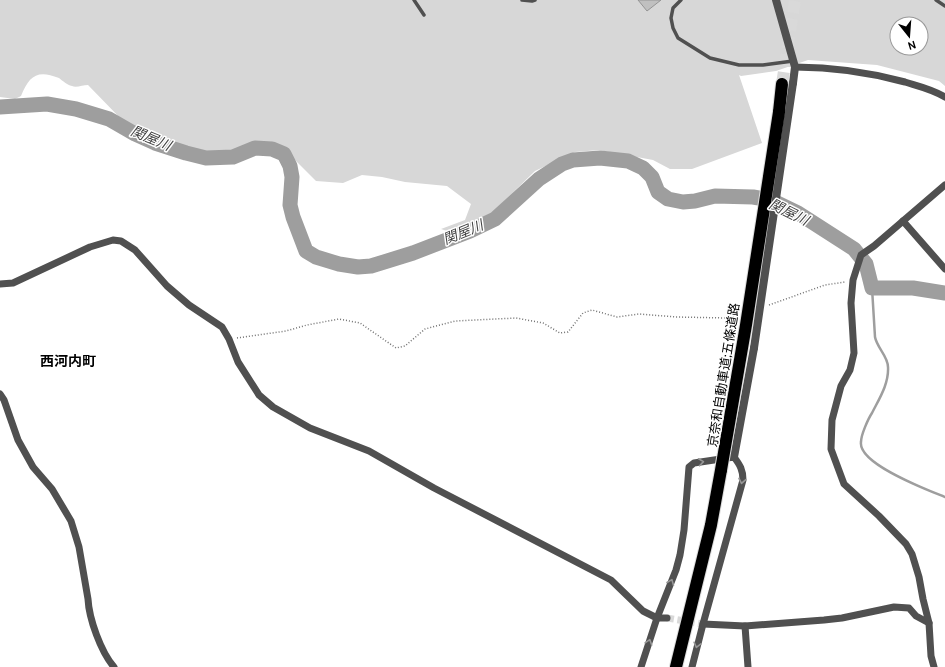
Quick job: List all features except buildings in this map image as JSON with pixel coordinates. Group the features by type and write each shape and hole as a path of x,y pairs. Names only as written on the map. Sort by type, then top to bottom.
{"highway":[{"name":"京奈和自動車道;五條道路","path":"676,667 711,525 746,325 779,112 788,84"}],"street":[{"path":"692,667 743,480 740,465 734,457 754,348 788,84 794,64 776,0"},
{"path":"794,64 881,75 936,92 945,97"},
{"path":"934,667 931,656 929,622 919,577 912,554 906,544 880,516 844,484 832,449 832,420 841,386 850,370 854,353 851,303 853,280 861,255 874,246 945,185"},
{"path":"903,221 945,269"},
{"path":"0,284 13,283 90,247 113,240 121,242 135,250 166,286 189,305 222,327 229,339 238,362 259,395 273,407 310,428 369,451 434,488 611,580 643,611 656,618 667,618"},
{"path":"0,394 4,400 18,440 33,466 52,489 71,521 79,546 89,608 102,650 114,667"},
{"path":"641,667 656,618 671,583 680,555 684,530 689,468 694,462 734,457"},
{"path":"703,624 746,626 842,618 894,607 909,608 916,616 929,622"},
{"path":"746,626 748,667"}],"lane":[{"path":"414,0 424,15"},
{"path":"522,0 532,2 535,0"},
{"path":"681,0 673,8 671,18 673,28 678,38 710,58 739,65 794,64"},
{"path":"936,0 945,6"}],"path":[{"path":"763,307 825,285 853,280"},
{"path":"229,339 286,331 307,325 339,319 360,323 396,348 405,346 425,329 455,321 516,318 543,323 560,333 568,332 583,313 592,310 617,317 639,314 676,317 726,318 741,315"}],"shaded area":[{"path":"0,0 945,0 945,86 939,81 877,65 808,60 776,71 741,76 739,75 762,143 692,169 670,169 653,160 599,150 575,152 535,171 493,212 453,233 441,229 465,220 471,204 447,186 405,182 382,177 362,175 343,183 316,181 290,155 275,144 258,143 217,154 186,147 160,139 123,121 88,85 74,87 51,75 39,74 35,76 27,83 21,96 15,99 0,97"}],"waterway":[{"name":"関屋川","path":"0,107 47,104 76,109 109,119 135,134 155,143 206,158 233,157 255,148 272,149 284,154 290,166 292,177 290,205 306,251 316,257 339,264 358,267 371,266 413,253 470,231 495,219 539,179 562,164 573,160 600,158 628,161 643,168 652,177 658,192 668,199 683,202 695,201 715,196 753,197 771,200 798,213 854,249 866,264 872,288 913,288 945,293"},
{"path":"872,288 875,337 888,363 888,373 883,391 863,431 861,439 863,450 870,459 882,467 910,482 945,497"}],"tunnel":[{"path":"782,84 795,0"},
{"path":"667,618 703,624"}],"district":[{"name":"西河内町","path":"68,361"}]}
